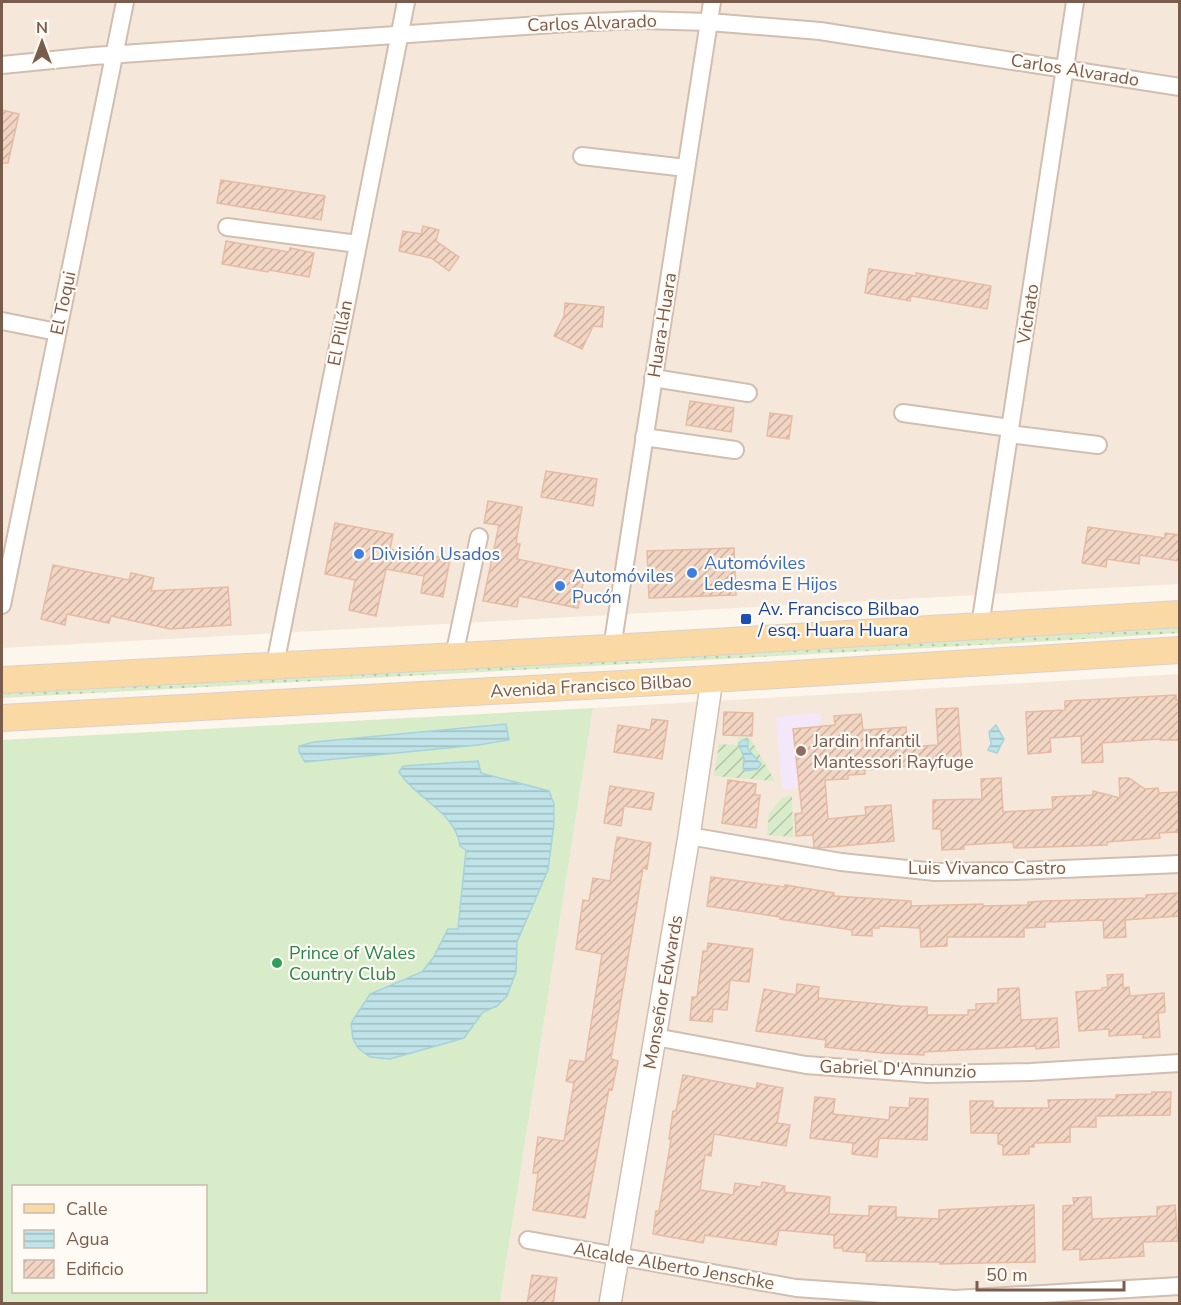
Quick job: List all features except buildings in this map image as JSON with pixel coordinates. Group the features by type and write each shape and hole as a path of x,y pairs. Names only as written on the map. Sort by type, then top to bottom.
{"main road":[{"name":"Avenida Francisco Bilbao","path":"2,680 612,648 1179,614"},
{"path":"712,679 719,665 730,653 743,644 759,639"},
{"name":"Avenida Francisco Bilbao","path":"2,717 712,679 1179,650"}],"street":[{"name":"El Toqui","path":"2,605 125,2"},
{"name":"El Pillán","path":"275,666 406,2"},
{"name":"Huara-Huara","path":"612,648 712,2"},
{"name":"Vichato","path":"980,626 1076,2"},
{"name":"Carlos Alvarado","path":"2,65 114,55 630,20 709,22 820,31 1179,87"},
{"path":"582,156 686,168"},
{"path":"227,227 358,244"},
{"path":"2,321 57,332"},
{"path":"653,378 748,393"},
{"path":"903,413 1098,445"},
{"path":"644,437 735,450"},
{"path":"454,656 479,537"},
{"name":"Monseñor Edwards","path":"610,1304 689,836 712,679"},
{"name":"Luis Vivanco Castro","path":"689,836 841,862 935,872 1179,864"},
{"name":"Gabriel D'Annunzio","path":"655,1037 806,1065 928,1074 1031,1072 1179,1063"},
{"name":"Alcalde Alberto Jenschke","path":"528,1240 618,1257 794,1296 955,1301 1116,1296 1179,1286"}],"shaded area":[{"path":"2,2 1179,2 1179,584 2,648"},
{"path":"1179,674 1179,1303 500,1304 593,708"},
{"name":"Jardin Infantil Mantessori Rayfuge","path":"820,713 826,785 782,789 776,717"}],"green space":[{"path":"1179,626 1179,633 1053,641 2,698 2,693"},
{"name":"Prince of Wales Country Club","path":"593,708 500,1303 2,1304 2,740"},
{"path":"738,737 750,738 775,781 714,776 719,744 737,745"},
{"path":"792,796 793,837 767,835 769,813 783,797"}],"water":[{"path":"506,724 509,740 478,745 305,762 299,752 299,746 314,742"},
{"path":"996,725 1004,739 997,753 988,750 991,744 989,732"},
{"path":"748,740 748,749 761,764 758,769 744,771 744,757 739,743"},
{"path":"478,761 481,773 549,791 554,804 554,824 548,870 517,942 516,972 507,996 497,1006 483,1012 464,1038 390,1059 370,1057 358,1048 353,1039 351,1024 370,994 422,972 433,958 448,929 458,929 466,850 460,846 451,824 406,782 399,772 403,766"}],"place":[{"name":"División Usados","path":"359,554"},
{"name":"Automóviles Ledesma E Hijos","path":"692,573"},
{"name":"Automóviles Pucón","path":"560,586"},
{"name":"Av. Francisco Bilbao / esq. Huara Huara","path":"746,619"},
{"name":"Jardin Infantil Mantessori Rayfuge","path":"801,751"},
{"name":"Prince of Wales Country Club","path":"277,963"}]}
